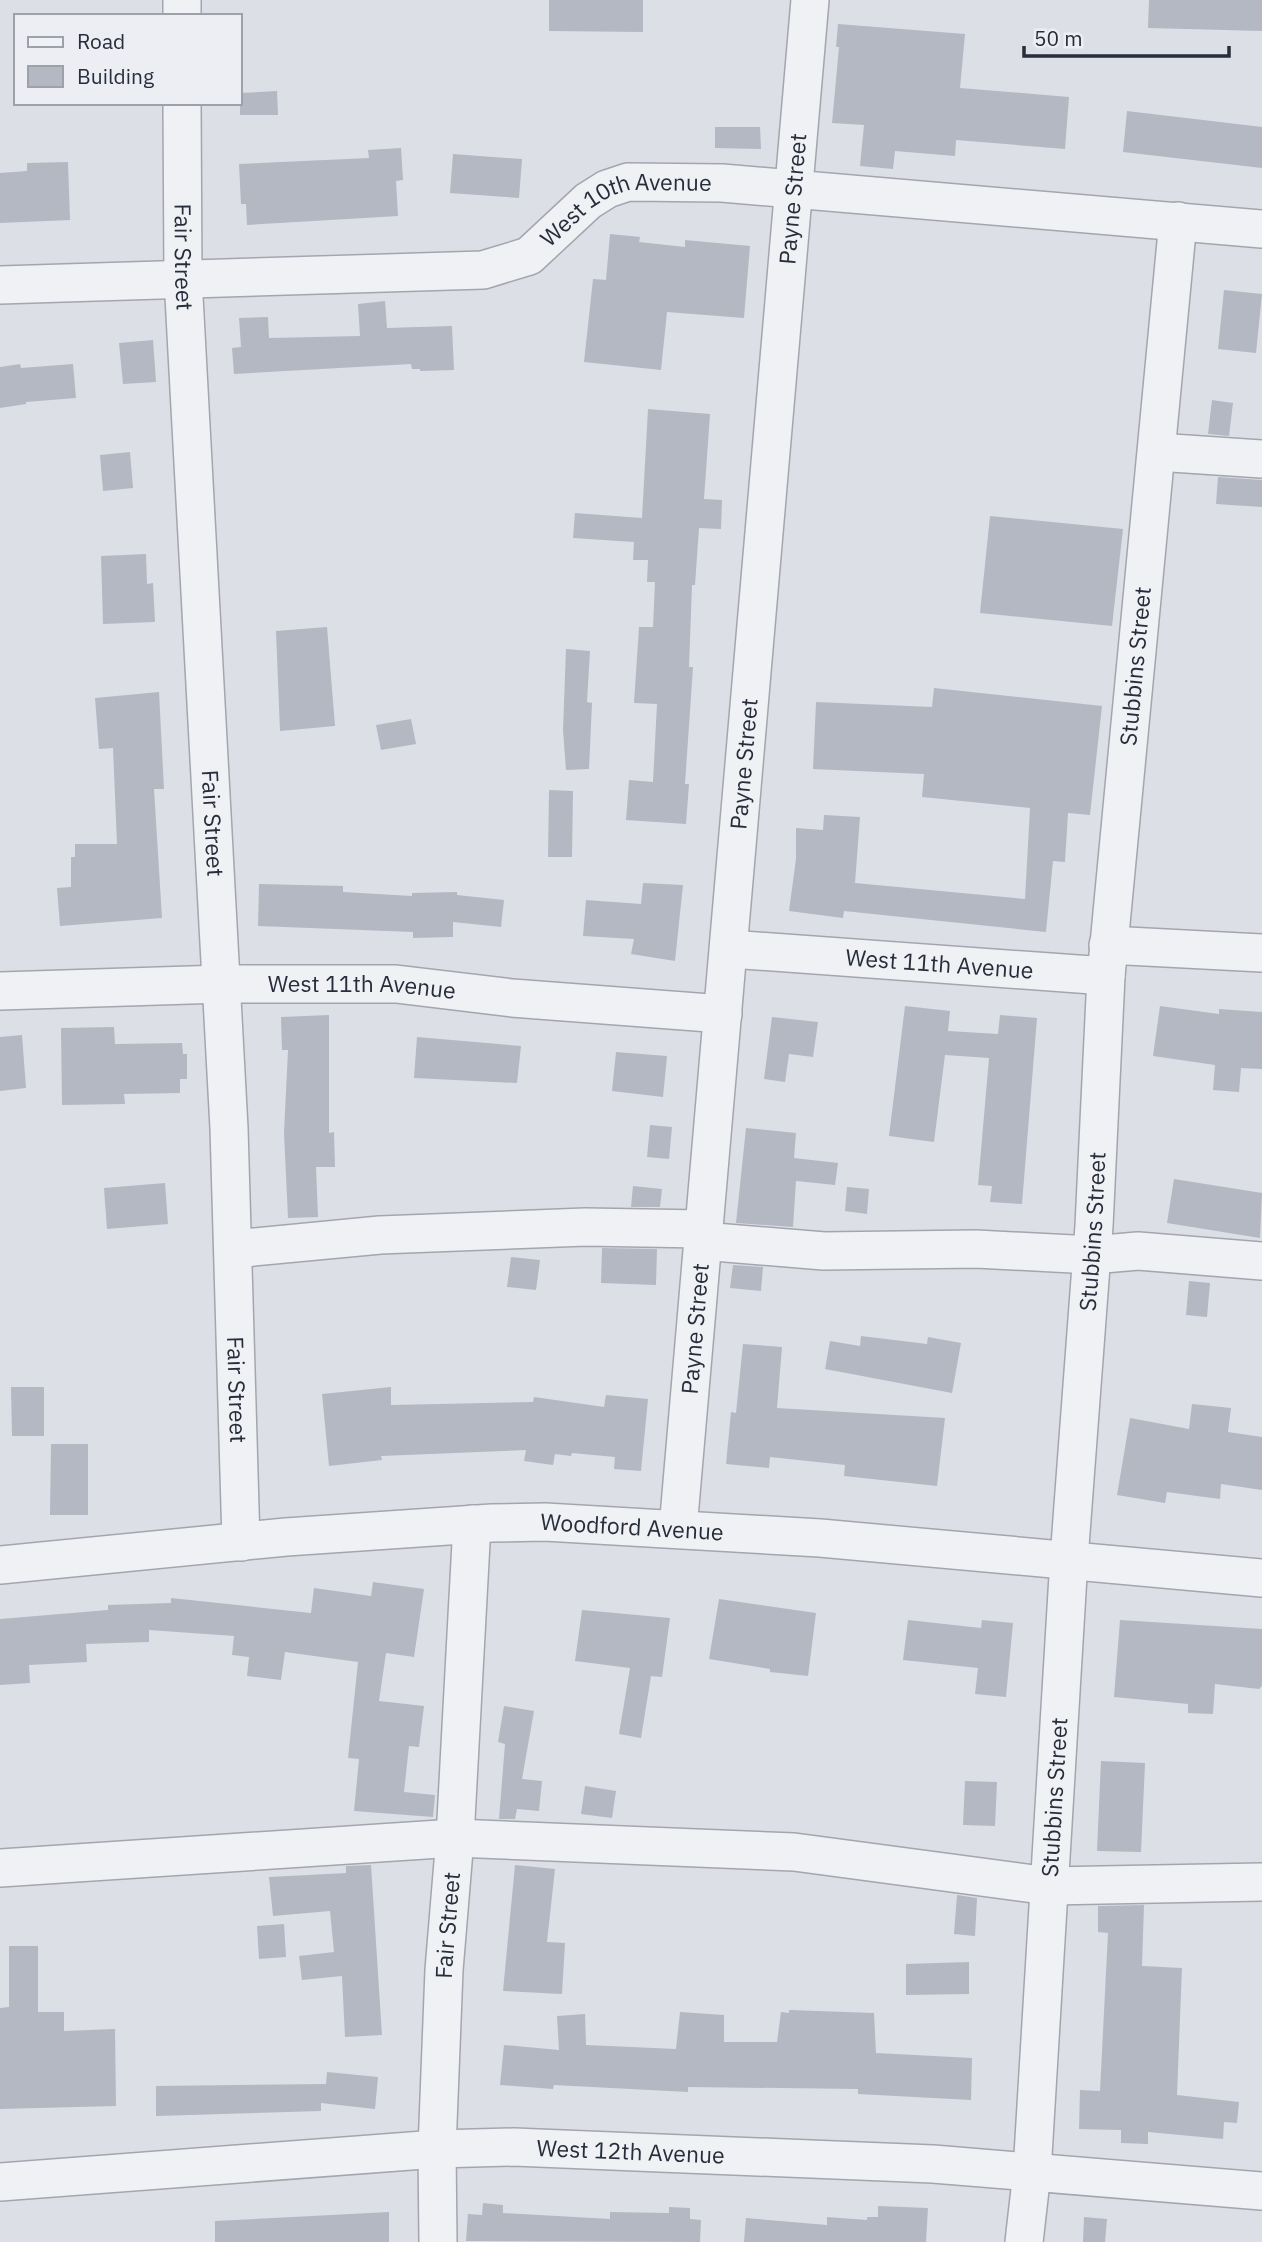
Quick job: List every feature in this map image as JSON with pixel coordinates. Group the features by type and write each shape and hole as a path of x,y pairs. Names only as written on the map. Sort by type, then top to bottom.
{"street":[{"name":"Payne Street","path":"678,1529 810,0"},
{"name":"Fair Street","path":"182,105 183,278 222,984 241,1542"},
{"name":"West 10th Avenue","path":"0,285 482,270 529,257 587,201 616,185 628,182 722,183 1262,229"},
{"name":"Stubbins Street","path":"1024,2242 1032,2172 1069,1559 1093,1255 1107,961 1178,221"},
{"path":"1157,452 1262,459"},
{"name":"West 11th Avenue","path":"730,949 1107,961 1262,953"},
{"name":"West 11th Avenue","path":"0,991 222,984 396,984 525,999 723,1014"},
{"path":"233,1248 380,1235 585,1227 703,1235 824,1251 975,1249 1093,1255 1138,1251 1262,1261"},
{"name":"Woodford Avenue","path":"0,1565 241,1542 472,1524 545,1522 678,1529 1069,1559 1262,1578"},
{"name":"Fair Street","path":"438,2242 437,2149 444,1970 455,1839 472,1524"},
{"path":"0,1868 455,1839 793,1852 1049,1886 1262,1882"},
{"name":"West 12th Avenue","path":"0,2182 437,2149 514,2147 673,2151 933,2164 1262,2191"}],"building":[{"path":"549,0 643,0 643,32 549,31"},
{"path":"1149,0 1262,0 1262,31 1148,28"},
{"path":"838,24 965,34 960,88 1069,97 1065,149 956,140 955,156 895,151 893,169 860,166 864,125 832,123 839,47 836,47"},
{"path":"277,91 278,115 240,115 242,93"},
{"path":"1127,111 1262,127 1262,168 1123,152"},
{"path":"715,127 760,127 761,149 715,148"},
{"path":"401,148 403,180 396,181 398,216 247,225 246,204 241,204 239,164 369,158 368,150"},
{"path":"453,154 522,159 519,198 450,193"},
{"path":"68,162 70,220 0,223 0,173 27,171 27,163"},
{"path":"610,234 640,237 639,242 685,247 685,240 750,246 744,318 667,312 661,370 584,362 593,279 606,280"},
{"path":"1224,290 1262,294 1256,353 1218,349"},
{"path":"385,301 387,328 452,326 454,370 420,371 412,369 411,364 234,374 232,348 241,347 239,318 268,317 269,338 360,336 358,304"},
{"path":"153,340 156,382 123,384 119,343"},
{"path":"20,364 21,368 73,364 76,398 26,402 0,408 0,367"},
{"path":"1212,400 1233,403 1229,436 1208,434"},
{"path":"648,409 710,414 704,499 722,500 721,529 699,528 695,585 692,585 689,667 693,667 685,784 689,784 686,824 626,820 629,780 653,782 657,704 634,703 639,627 653,627 655,582 647,582 648,560 633,560 634,542 573,538 575,513 642,518"},
{"path":"130,452 133,488 103,491 100,455"},
{"path":"1218,477 1262,480 1262,507 1216,504"},
{"path":"990,516 1123,529 1112,626 980,613"},
{"path":"146,554 147,584 153,583 155,622 103,624 101,556"},
{"path":"327,627 335,726 280,731 276,631"},
{"path":"566,649 590,651 587,702 592,703 589,769 566,770 563,730"},
{"path":"934,688 1102,706 1090,815 1068,813 1065,862 1053,861 1046,932 844,911 843,918 789,911 796,859 796,828 823,830 824,815 860,817 855,883 1025,899 1030,808 922,797 924,774 813,769 816,702 932,707"},
{"path":"159,692 164,789 154,789 162,918 60,926 57,888 71,887 71,857 75,857 75,844 117,844 113,748 99,749 95,698"},
{"path":"411,719 416,744 381,750 376,725"},
{"path":"549,790 573,791 572,857 548,857"},
{"path":"643,883 683,885 675,961 631,954 634,939 583,936 586,900 641,904"},
{"path":"259,884 343,886 343,892 412,896 412,893 457,892 457,895 504,900 501,927 453,922 453,937 413,938 413,932 258,926"},
{"path":"905,1006 950,1011 948,1031 998,1034 1000,1015 1037,1018 1022,1204 990,1202 992,1186 978,1185 989,1058 945,1055 934,1142 889,1136"},
{"path":"1160,1006 1219,1014 1219,1009 1262,1012 1262,1069 1241,1068 1239,1092 1213,1090 1215,1065 1153,1056"},
{"path":"329,1015 329,1133 334,1132 335,1167 316,1167 318,1217 288,1218 284,1133 288,1050 282,1050 281,1017"},
{"path":"772,1017 818,1022 813,1057 789,1054 785,1082 764,1079"},
{"path":"114,1027 115,1044 182,1043 183,1054 187,1054 187,1079 180,1079 180,1093 124,1094 125,1104 62,1105 61,1028"},
{"path":"22,1035 26,1088 0,1091 0,1037"},
{"path":"417,1037 521,1046 517,1083 414,1078"},
{"path":"616,1052 667,1056 663,1097 612,1091"},
{"path":"650,1125 672,1127 669,1159 647,1157"},
{"path":"746,1128 796,1133 794,1158 838,1163 835,1185 796,1181 793,1227 736,1223"},
{"path":"1174,1179 1262,1193 1260,1238 1167,1223"},
{"path":"165,1183 168,1224 107,1229 104,1188"},
{"path":"633,1186 662,1189 660,1207 631,1207"},
{"path":"847,1187 869,1189 867,1214 845,1211"},
{"path":"602,1248 657,1249 656,1285 601,1283"},
{"path":"511,1257 540,1260 536,1290 507,1287"},
{"path":"733,1265 763,1267 761,1291 730,1288"},
{"path":"1189,1281 1210,1283 1207,1317 1186,1315"},
{"path":"861,1336 927,1344 928,1337 961,1343 952,1393 825,1369 830,1341 860,1346"},
{"path":"743,1344 782,1347 777,1408 945,1418 937,1486 844,1476 845,1465 770,1457 769,1468 726,1464 731,1412 736,1413"},
{"path":"11,1387 44,1387 44,1436 12,1436"},
{"path":"391,1387 391,1405 533,1402 534,1397 604,1407 606,1395 648,1399 641,1471 614,1469 615,1457 572,1453 571,1456 555,1454 553,1465 524,1461 526,1450 381,1456 382,1460 329,1466 322,1394"},
{"path":"1192,1404 1231,1408 1228,1432 1262,1437 1262,1490 1221,1484 1220,1499 1167,1492 1165,1503 1117,1495 1130,1418 1189,1429"},
{"path":"51,1444 88,1444 88,1515 50,1515"},
{"path":"373,1582 424,1589 414,1657 386,1653 379,1701 424,1706 419,1747 409,1746 404,1792 435,1795 433,1817 354,1811 359,1759 348,1758 358,1662 285,1652 281,1680 247,1676 249,1657 232,1655 234,1636 149,1630 149,1642 86,1644 87,1662 29,1665 30,1683 0,1685 0,1619 108,1610 108,1605 171,1603 171,1598 311,1613 314,1588 371,1596"},
{"path":"719,1599 816,1613 808,1676 770,1672 770,1669 709,1659"},
{"path":"582,1610 670,1618 662,1677 651,1676 641,1738 619,1734 630,1668 575,1661"},
{"path":"908,1620 981,1628 982,1620 1013,1623 1006,1697 975,1694 978,1668 903,1660"},
{"path":"1120,1620 1262,1629 1262,1686 1259,1689 1215,1684 1213,1714 1188,1713 1188,1704 1114,1697"},
{"path":"504,1706 534,1711 522,1779 542,1781 539,1811 517,1809 515,1819 499,1819 505,1744 498,1742"},
{"path":"1101,1761 1145,1763 1141,1852 1097,1851"},
{"path":"965,1781 997,1782 995,1826 963,1825"},
{"path":"585,1786 616,1791 612,1818 581,1814"},
{"path":"371,1865 382,2035 345,2037 342,1976 302,1980 299,1956 334,1952 330,1911 273,1916 269,1877 346,1873 346,1866"},
{"path":"515,1865 555,1869 547,1942 565,1943 562,1994 503,1991"},
{"path":"957,1895 977,1898 975,1936 954,1934"},
{"path":"1144,1905 1142,1966 1182,1968 1177,2095 1239,2102 1237,2123 1224,2122 1223,2139 1148,2132 1148,2144 1121,2143 1121,2130 1079,2129 1080,2090 1100,2091 1108,1933 1098,1932 1098,1906"},
{"path":"284,1924 286,1957 259,1959 257,1926"},
{"path":"9,1946 38,1946 38,2012 64,2012 64,2031 115,2029 116,2106 0,2109 0,2008 9,2007"},
{"path":"969,1962 969,1994 906,1995 906,1964"},
{"path":"789,2010 874,2013 876,2053 972,2058 971,2100 858,2094 858,2089 688,2087 688,2092 500,2085 504,2045 559,2050 557,2016 585,2014 586,2045 676,2049 680,2012 724,2015 724,2042 777,2042 781,2012 789,2013"},
{"path":"327,2072 378,2077 375,2109 321,2103 321,2111 156,2116 156,2086 326,2084"},
{"path":"483,2203 503,2205 503,2213 610,2219 610,2212 669,2213 669,2207 690,2208 690,2219 701,2220 700,2242 466,2241 468,2214 482,2215"},
{"path":"878,2206 928,2208 926,2242 744,2242 746,2218 827,2225 827,2217 867,2220 867,2217 878,2217"},
{"path":"389,2212 389,2242 215,2242 215,2221"},
{"path":"1084,2217 1107,2219 1105,2242 1083,2242"}]}
